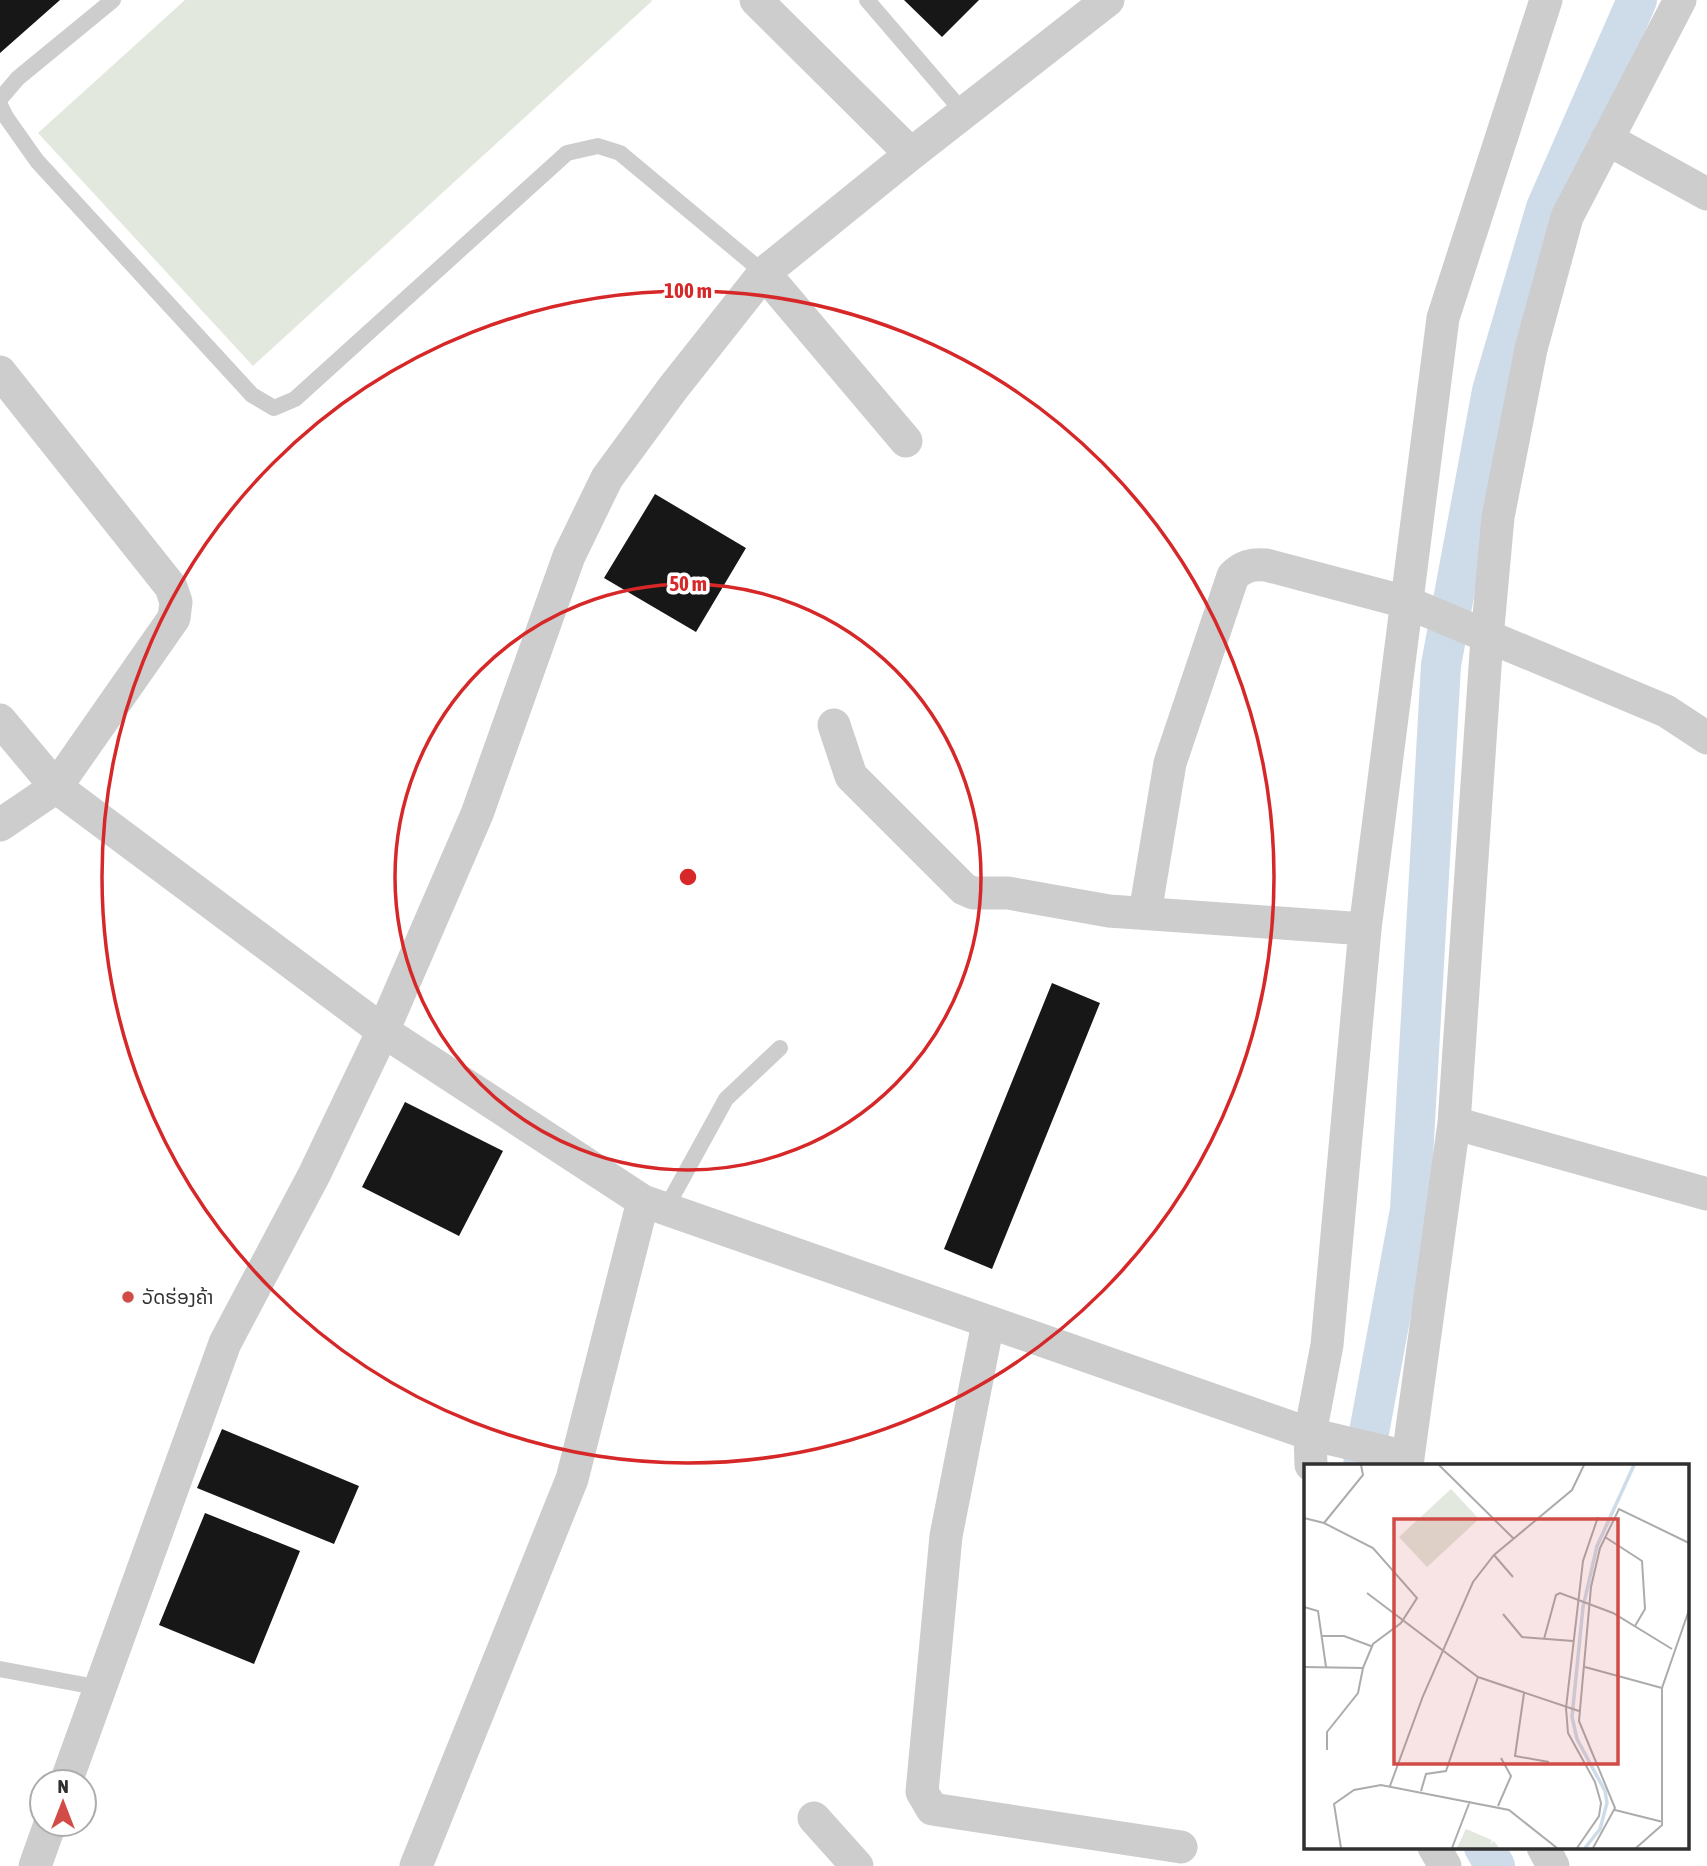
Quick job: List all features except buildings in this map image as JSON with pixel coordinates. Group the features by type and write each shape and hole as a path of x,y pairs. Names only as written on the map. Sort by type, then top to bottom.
{"street":[{"path":"756,0 911,154"},
{"path":"71,1768 225,1343 314,1175 383,1031 477,814 569,556 607,478 673,388 764,274 911,154 1108,0"},
{"path":"1311,1450 1327,1345 1365,929 1415,606 1443,318 1546,0"},
{"path":"0,720 57,787 383,1031 654,1205 988,1323 1311,1450 1407,1461 1454,1124 1478,634 1499,517 1531,349 1567,217 1680,0"},
{"path":"1607,139 1707,194"},
{"path":"764,274 906,441"},
{"path":"0,372 171,587 176,602 174,618 57,787 0,825"},
{"path":"1145,913 1170,763 1233,576 1240,568 1253,564 1266,565 1415,606 1666,711 1707,738"},
{"path":"834,725 851,776 964,889 973,893 1008,893 1109,911 1365,929"},
{"path":"1454,1124 1707,1194"},
{"path":"416,1866 572,1479 654,1205"},
{"path":"988,1323 946,1536 922,1792 932,1810 1181,1847"},
{"path":"814,1818 857,1866"},
{"path":"35,1866 45,1838"},
{"path":"1435,1848 1445,1866"},
{"path":"1543,1848 1553,1866"}],"lane":[{"path":"0,99 18,78 113,0"},
{"path":"867,0 964,113"},
{"path":"0,105 37,161 252,395 274,408 295,399 567,153 597,146 621,153 764,274"},
{"path":"654,1205 726,1099 780,1048"},
{"path":"0,1669 101,1688"}],"shaded area":[{"path":"185,0 652,1 253,366 38,133"}],"waterway":[{"path":"1363,1464 1410,1210 1441,665 1492,391 1546,208 1637,0"},
{"path":"1485,1848 1495,1866"}],"place":[{"name":"ວັດຮ່ອງຄ້າ","path":"128,1297"}]}
